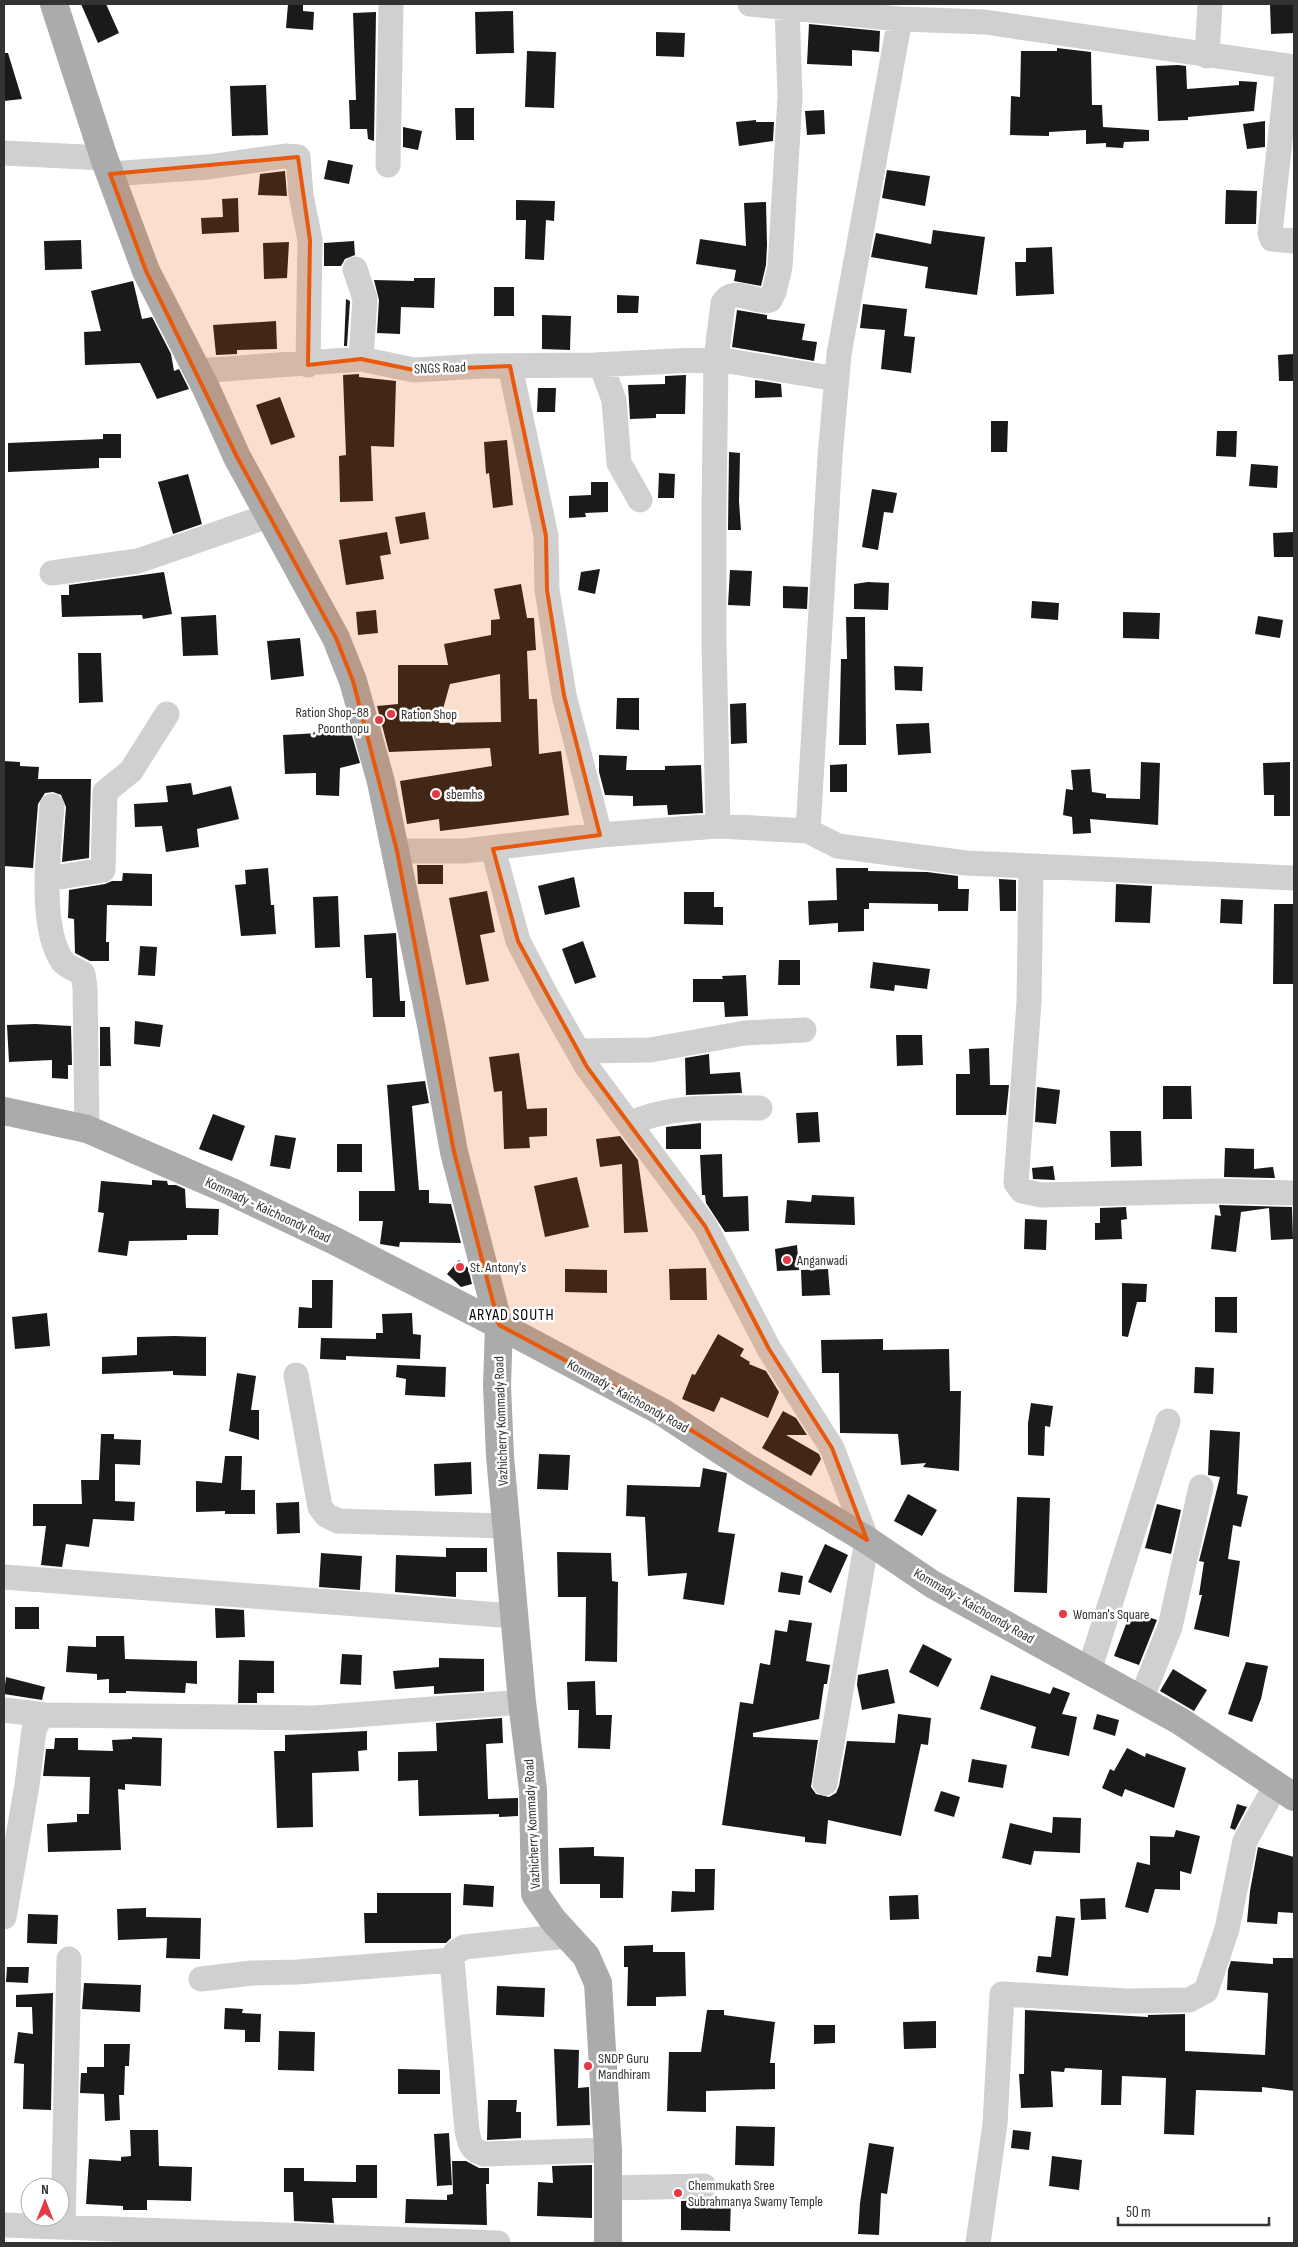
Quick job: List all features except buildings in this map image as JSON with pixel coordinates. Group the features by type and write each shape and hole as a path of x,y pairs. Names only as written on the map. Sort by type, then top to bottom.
{"main road":[{"name":"Vazhicherry Kommady Road","path":"54,4 107,166 146,271 268,516 336,638 353,681 381,782 397,851 454,1152 499,1325 497,1386 505,1526 532,1790 535,1894 543,1908 586,1956 598,1983 608,2150 608,2243"},
{"name":"Kommady - Kaichoondy Road","path":"4,1111 87,1129 232,1192 333,1240 499,1325 662,1412 746,1467 867,1540 932,1584 1180,1721 1285,1791"}],"street":[{"path":"388,165 391,4"},
{"path":"750,4 787,6 900,19 985,22 1207,56 1291,66 1270,233 1272,239 1294,241"},
{"path":"1207,56 1210,4"},
{"path":"718,826 714,640 716,359 724,303 727,297 734,294 770,300 774,292 780,267 790,97 787,6"},
{"path":"808,832 837,380 843,335 900,19"},
{"path":"4,153 107,166 208,167 285,156 298,157 301,195 310,240 308,365"},
{"path":"355,269 365,299 361,359"},
{"name":"SNGS Road","path":"197,372 308,365 361,359 414,370 598,365 716,359 837,380"},
{"path":"598,365 614,400 619,463 640,500"},
{"path":"510,366 546,536 548,590 564,695 600,836"},
{"path":"52,573 138,561 268,516"},
{"path":"47,878 103,870 105,792 131,771 167,714"},
{"path":"52,806 46,901 58,953 64,964 82,974 86,988 87,1129"},
{"path":"397,851 493,849 600,836 718,826 808,832 838,846 966,863 1294,878"},
{"path":"493,849 518,941 578,1051 629,1124 705,1226 768,1349 832,1448 867,1540 825,1783"},
{"path":"1031,866 1029,1002 1016,1183 1022,1191 1041,1195 1217,1191 1294,1193"},
{"path":"578,1051 650,1050 745,1033 804,1030"},
{"path":"629,1124 652,1114 684,1108 760,1108"},
{"path":"296,1375 320,1506 326,1514 338,1520 505,1526"},
{"path":"1089,1671 1168,1421"},
{"path":"1141,1700 1170,1627 1201,1488"},
{"path":"4,1577 514,1616"},
{"path":"4,1710 45,1715 315,1718 522,1702"},
{"path":"4,1917 27,1785 34,1730 39,1720 45,1715"},
{"path":"978,2243 994,2124 1002,1994 1127,2001 1189,2000 1206,1991 1227,1929 1245,1841 1285,1791"},
{"path":"567,1936 464,1947 455,1953 452,1960 467,2132 470,2146 474,2151 484,2154 608,2150"},
{"path":"64,2177 69,1959"},
{"path":"202,1979 252,1973 297,1972 452,1960"},
{"path":"609,2188 704,2186"},
{"path":"4,2225 20,2225"},
{"path":"70,2227 230,2239 498,2243"}],"highlighted area":[{"path":"298,157 310,240 308,365 361,359 414,370 510,366 546,536 547,590 564,695 600,835 493,849 518,941 587,1067 705,1226 769,1349 832,1448 867,1540 662,1412 499,1325 454,1152 397,851 353,681 336,638 237,457 146,271 110,174"}],"place":[{"name":"Ration Shop","path":"391,714"},
{"name":"Ration Shop-88 , Poonthopu","path":"379,720"},
{"name":"sbemhs","path":"436,794"},
{"name":"Anganwadi","path":"787,1260"},
{"name":"St. Antony's","path":"460,1267"},
{"name":"Woman's Square","path":"1063,1614"},
{"name":"SNDP Guru Mandhiram","path":"588,2066"},
{"name":"Chemmukath Sree Subrahmanya Swamy Temple","path":"678,2193"}],"district":[{"name":"ARYAD SOUTH","path":"512,1315"}]}
